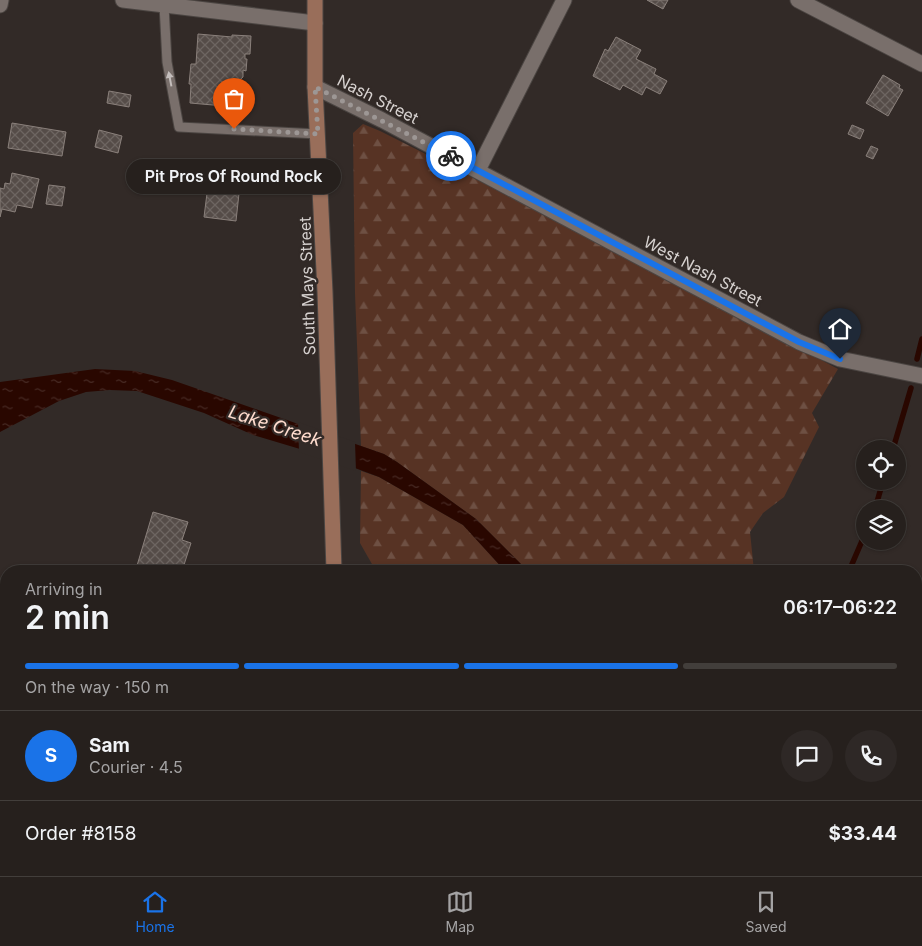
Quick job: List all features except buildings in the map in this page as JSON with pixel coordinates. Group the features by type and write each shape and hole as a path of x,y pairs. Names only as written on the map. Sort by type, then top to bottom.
{"main road":[{"name":"South Mays Street","path":"315,0 315,87 325,292 334,565"}],"street":[{"path":"0,5 1,0"},
{"path":"123,0 315,23"},
{"path":"478,170 564,0"},
{"path":"798,0 922,64"},
{"name":"Nash Street","path":"315,87 478,170"},
{"name":"West Nash Street","path":"478,170 799,342 840,359 922,376"}],"lane":[{"path":"164,6 167,62 179,127 318,134"}],"green space":[{"path":"363,124 380,131 626,255 838,369 812,413 819,427 784,497 763,513 750,532 753,565 522,565 476,519 397,462 384,454 361,446 355,293 353,133"},
{"path":"361,471 379,477 463,525 500,565 373,565 360,543"}],"water":[{"name":"Lake Creek","path":"95,369 135,371 172,380 384,454 476,519 522,565 500,565 463,525 379,477 320,455 253,435 204,413 137,391 110,390 86,392 59,401 0,432 0,382"}],"pier":[{"path":"298,422 355,442 356,471 299,452"}],"waterway":[{"path":"917,359 922,339"},
{"path":"896,440 911,388"},
{"path":"878,500 880,490"},
{"path":"852,565 858,550"}],"way so far":[{"path":"234,129 318,134 315,87 451,156"}],"place":[{"name":"Pit Pros Of Round Rock","path":"234,129"}],"route":[{"path":"451,156 799,342 840,359"}]}
